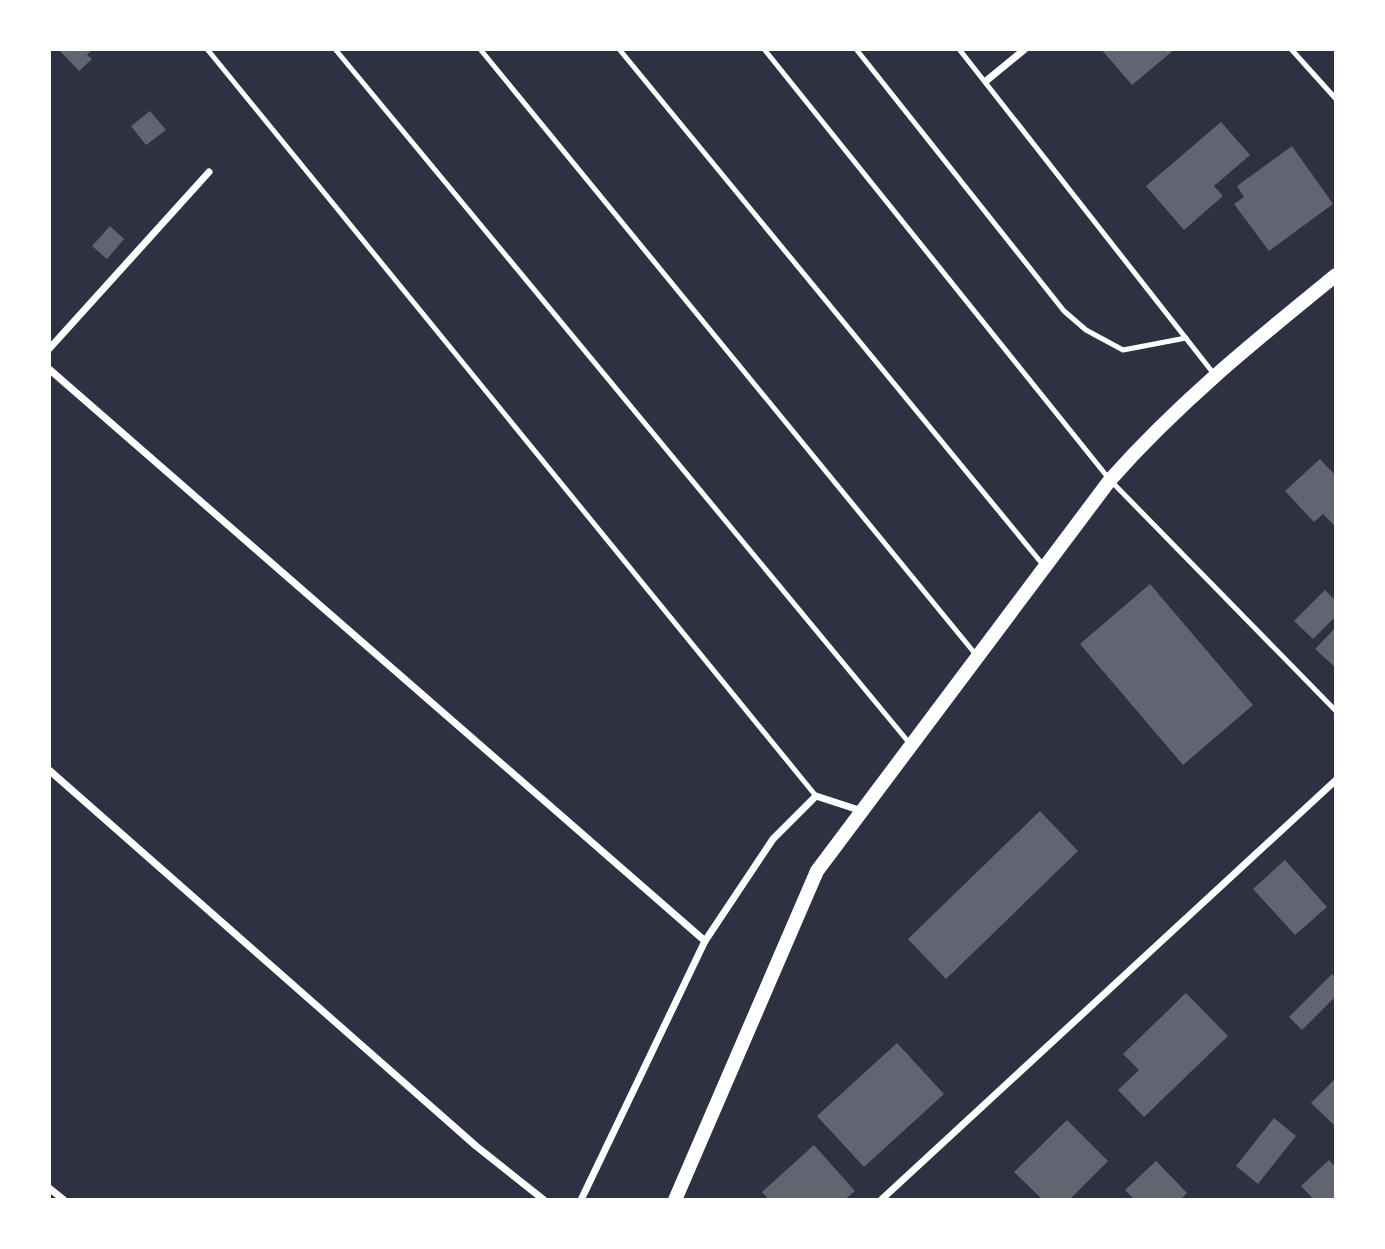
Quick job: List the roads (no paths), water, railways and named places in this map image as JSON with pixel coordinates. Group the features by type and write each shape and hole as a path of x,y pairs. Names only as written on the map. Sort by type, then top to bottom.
{"main road":[{"path":"675,1200 817,871 1110,480 1160,424 1214,374 1336,275"}],"street":[{"path":"986,81 1026,49"},
{"path":"49,349 209,172"},
{"path":"49,369 705,941"},
{"path":"49,770 476,1146 544,1200"},
{"path":"881,1200 1336,780"},
{"path":"581,1200 705,941 773,839 816,796 862,811"},
{"path":"49,1188 64,1200"}],"lane":[{"path":"206,49 816,796"},
{"path":"335,49 911,745"},
{"path":"480,49 978,656"},
{"path":"619,49 1045,566"},
{"path":"764,49 1110,480 1336,711"},
{"path":"856,49 1064,311 1086,330 1123,351 1186,338"},
{"path":"959,49 1214,374"},
{"path":"1291,49 1336,99"}]}
